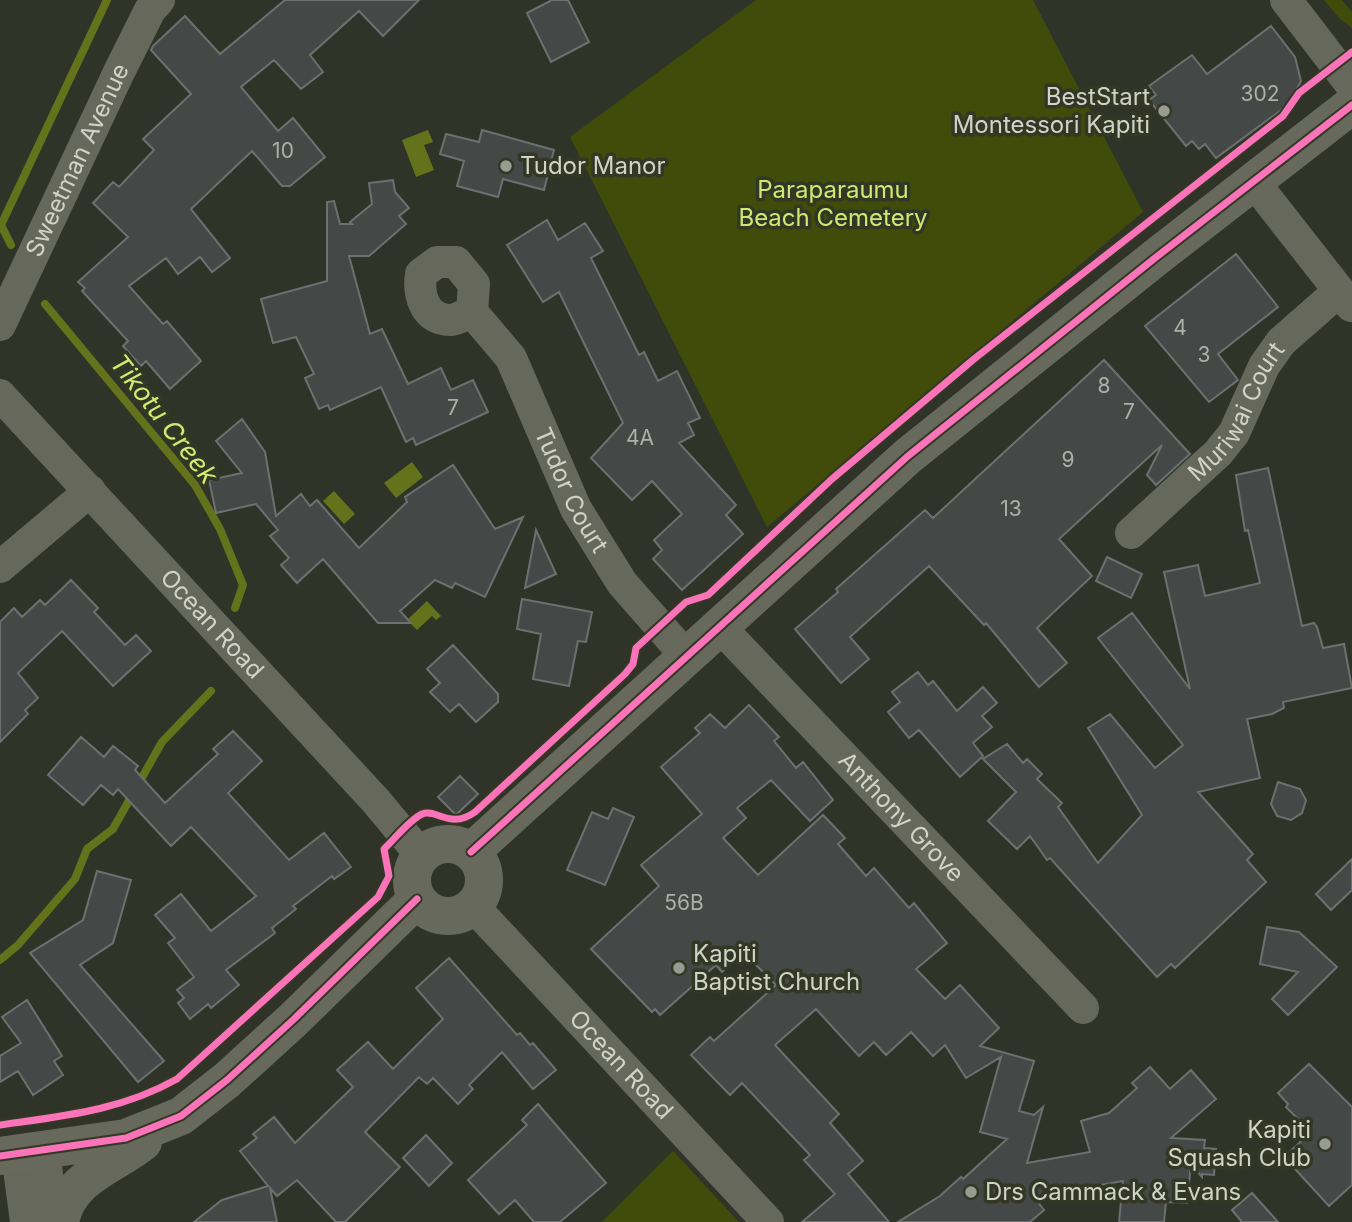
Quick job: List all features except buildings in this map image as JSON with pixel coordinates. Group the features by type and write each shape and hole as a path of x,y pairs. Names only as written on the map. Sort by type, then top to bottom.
{"main road":[{"path":"471,852 908,457 1352,105"},
{"path":"440,844 462,846 471,852 480,864 484,878 481,893 473,906 450,916 437,914 417,899 411,881 416,862 421,855 440,844"},
{"path":"60,1222 69,1199 79,1184 132,1151 163,1125 196,1106 227,1080 417,899"},
{"path":"20,1153 126,1138 163,1125"}],"street":[{"name":"Sweetman Avenue","path":"0,325 119,72 150,10 159,0"},
{"path":"1286,0 1352,86"},
{"path":"1254,182 1346,299"},
{"name":"Muriwai Court","path":"1131,533 1217,453 1234,433 1264,366 1281,342 1346,299"},
{"name":"Tudor Court","path":"472,312 511,358 576,509 622,583 686,656"},
{"name":"Ocean Road","path":"0,395 376,800 421,855"},
{"path":"0,567 90,491"},
{"name":"Anthony Grove","path":"719,626 1083,1008"},
{"name":"Ocean Road","path":"473,906 768,1222"},
{"path":"20,1153 26,1222"},
{"path":"20,1153 53,1222"}],"green space":[{"name":"Paraparaumu Beach Cemetery","path":"756,0 1033,0 1143,212 767,527 570,137"},
{"path":"1324,0 1342,0 1352,12 1352,28 1340,19"},
{"path":"673,1151 739,1222 602,1222"}],"shaded area":[{"path":"428,130 433,142 424,145 434,170 416,177 402,140"},
{"path":"412,462 423,477 396,498 384,483"},
{"path":"334,491 355,514 344,524 323,501"},
{"path":"427,601 441,616 436,620 432,616 417,630 407,620"}],"waterway":[{"name":"Tikotu Creek","path":"11,245 1,225 107,0"},
{"name":"Tikotu Creek","path":"45,304 195,485 220,529 243,585 235,608"},
{"name":"Tikotu Creek","path":"0,960 18,945 75,879 87,849 113,829 162,742 211,691"}],"cycle path":[{"path":"0,1125 91,1111 156,1090 177,1079 378,897 389,876 384,849 412,821 427,813 458,819 475,812 625,674 633,664 636,648 686,602 708,595 832,479 974,359 1283,116 1299,93 1352,52"},
{"path":"471,852 908,456 1155,258 1352,105"},
{"path":"0,1156 126,1138 181,1116 227,1080 293,1020 417,899"}],"place":[{"name":"BestStart Montessori Kapiti","path":"1164,111"},
{"name":"Tudor Manor","path":"506,166"},
{"name":"Kapiti Baptist Church","path":"679,968"},
{"name":"Kapiti Squash Club","path":"1325,1144"},
{"name":"Drs Cammack & Evans","path":"971,1192"}]}
